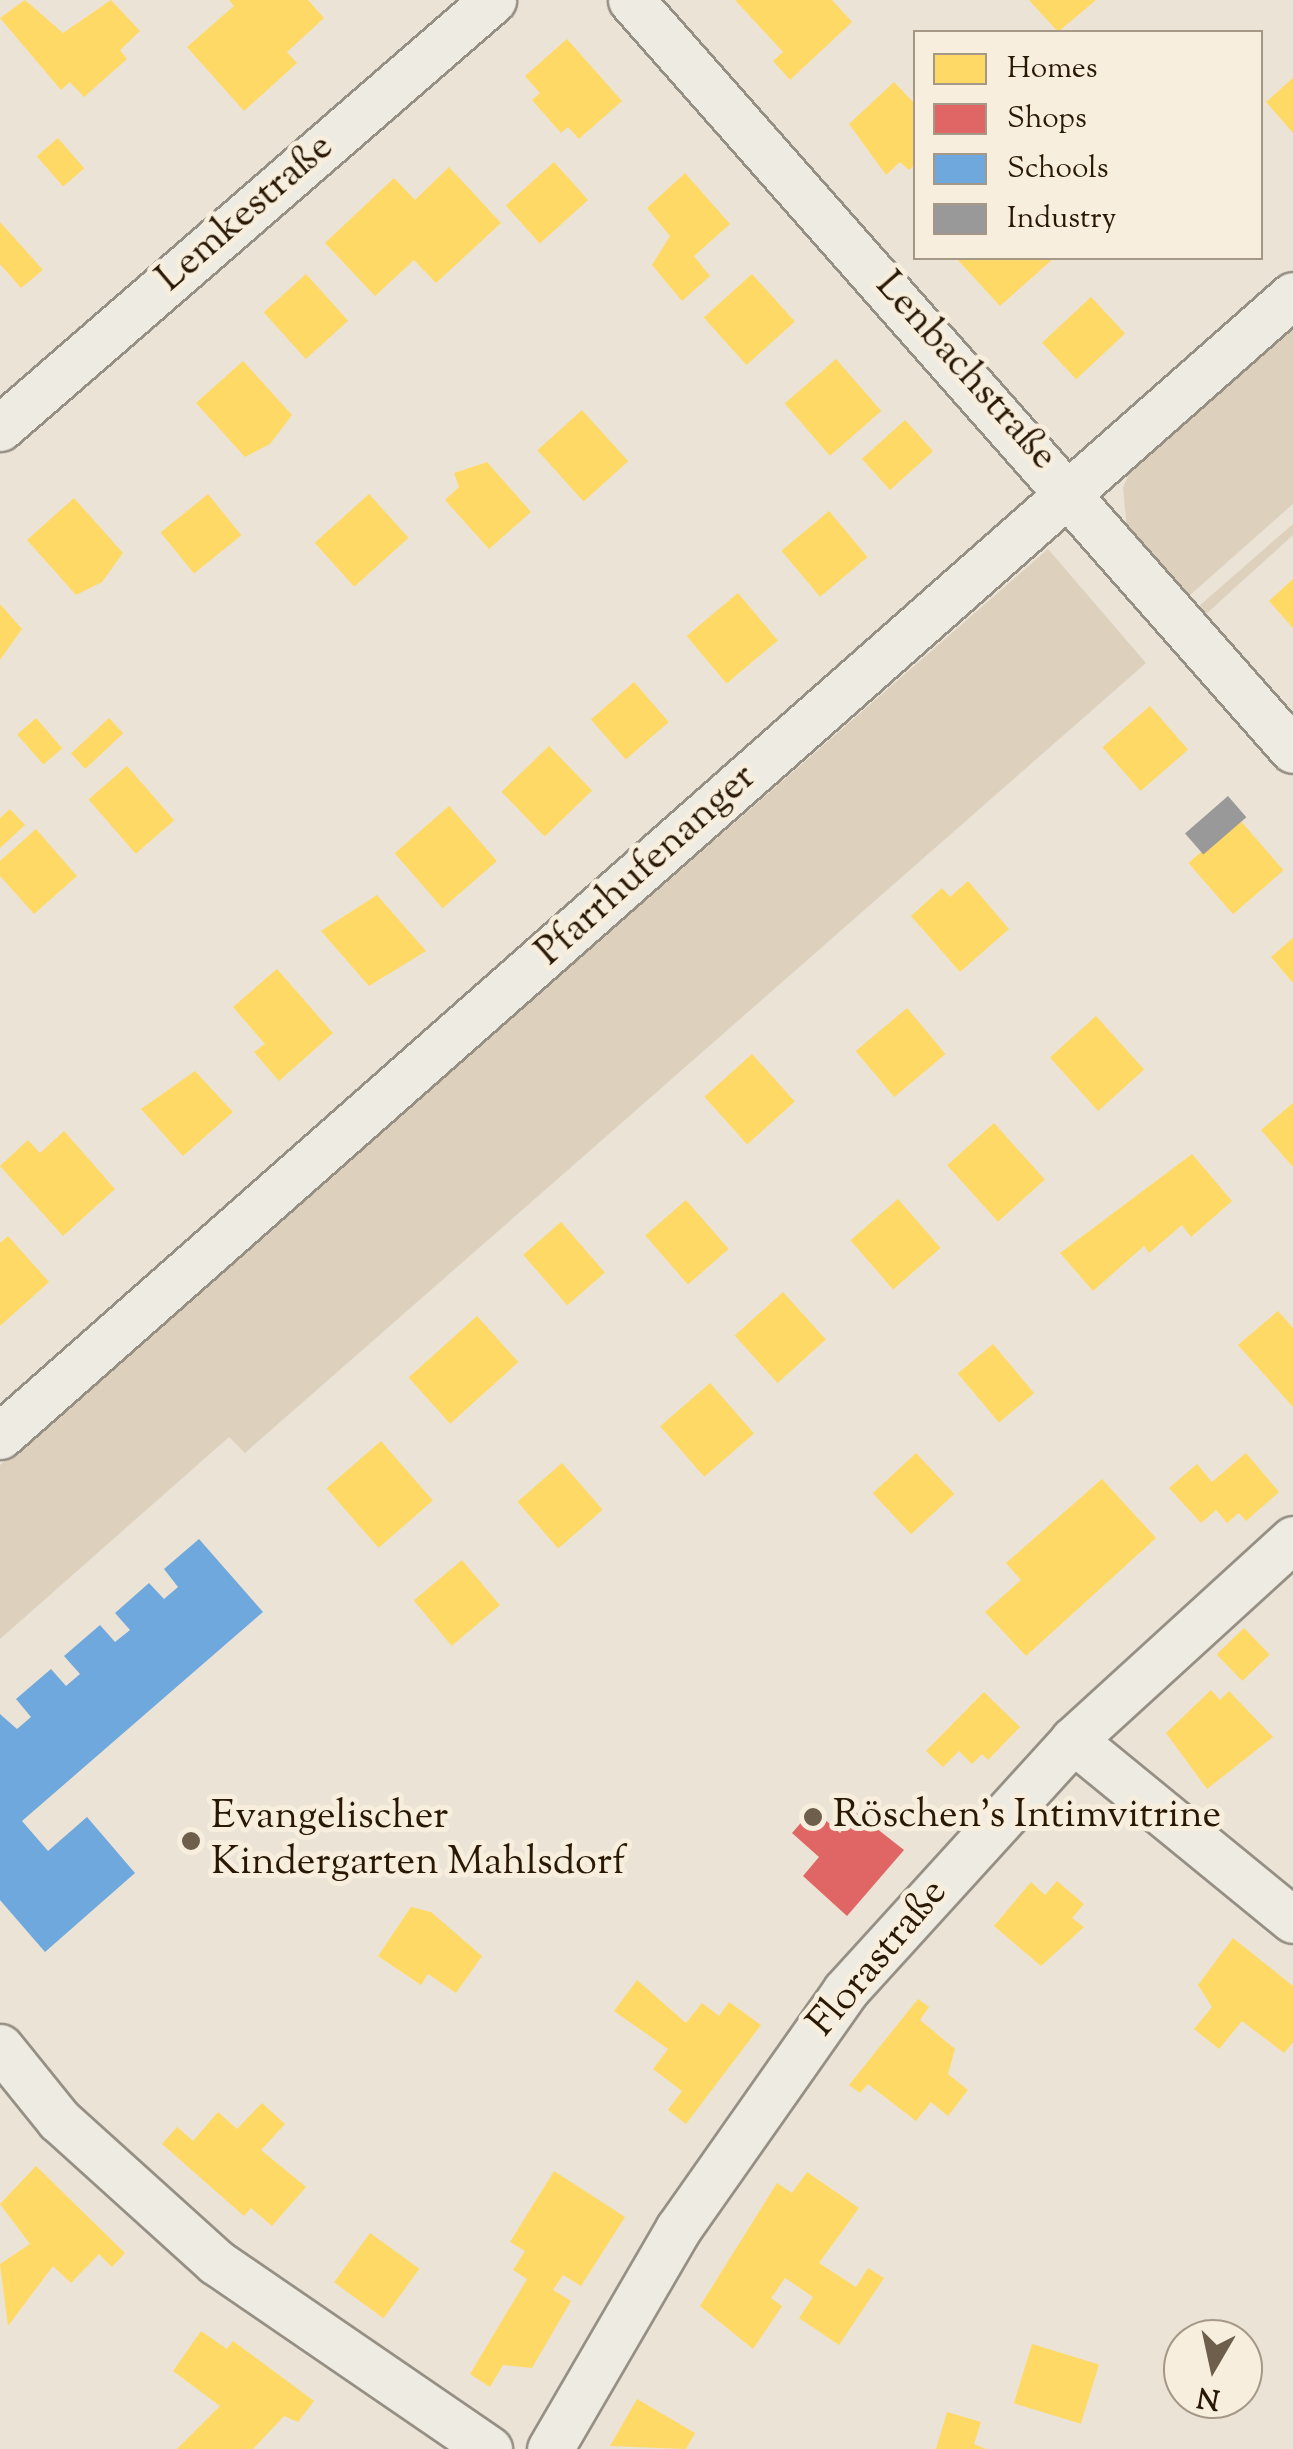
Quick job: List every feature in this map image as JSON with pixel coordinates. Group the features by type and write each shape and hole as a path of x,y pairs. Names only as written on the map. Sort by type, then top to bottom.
{"street":[{"name":"Lemkestraße","path":"0,428 493,0"},
{"name":"Lenbachstraße","path":"631,0 1070,490 1293,750"},
{"name":"Pfarrhufenanger","path":"0,1436 1293,296"},
{"name":"Florastraße","path":"550,2449 678,2229 845,1991 1072,1740 1293,1539"},
{"path":"1072,1740 1293,1920"},
{"path":"0,2047 59,2120 216,2262 489,2449"}],"shaded area":[{"path":"1293,324 1293,504 1189,596 1127,529 1123,487 1134,464"},
{"path":"1293,524 1293,535 1205,615 1198,607"},
{"path":"1048,549 1146,663 245,1453 229,1437 0,1639 0,1465"}],"building: Homes":[{"path":"25,0 63,33 111,0 140,31 120,50 127,59 84,97 70,82 61,90 0,18"},
{"path":"229,0 308,0 324,18 287,52 297,63 244,111 187,47 234,6"},
{"path":"735,0 832,0 852,22 790,80 773,61 783,52"},
{"path":"1029,0 1096,0 1060,30"},
{"path":"567,39 622,101 579,139 568,127 561,133 532,100 540,93 525,76"},
{"path":"1293,78 1293,133 1266,102"},
{"path":"894,82 913,102 913,167 909,170 900,162 886,175 849,124"},
{"path":"58,138 84,168 63,187 37,156"},
{"path":"554,162 588,200 540,243 506,205"},
{"path":"449,167 501,223 436,283 414,260 375,296 325,243 394,178 415,200"},
{"path":"685,173 730,224 694,256 710,276 682,301 652,265 670,236 647,208"},
{"path":"0,222 43,270 21,288 0,264"},
{"path":"958,260 1052,260 1000,306"},
{"path":"306,274 348,321 306,359 264,312"},
{"path":"752,274 795,322 747,365 704,317"},
{"path":"1091,297 1125,334 1076,379 1042,343"},
{"path":"836,359 881,411 830,456 785,404"},
{"path":"243,361 292,415 270,444 245,457 196,403"},
{"path":"582,410 628,461 584,501 537,450"},
{"path":"905,420 933,451 890,490 862,459"},
{"path":"487,462 531,512 489,549 445,500 459,487 454,473"},
{"path":"208,494 241,535 194,574 161,532"},
{"path":"369,494 408,538 354,587 315,543"},
{"path":"74,498 123,553 102,582 76,595 27,540"},
{"path":"829,511 868,557 820,597 782,551"},
{"path":"1293,579 1293,628 1269,601"},
{"path":"738,593 778,640 727,684 687,636"},
{"path":"0,604 22,629 0,660"},
{"path":"634,682 669,722 626,759 591,719"},
{"path":"1150,706 1188,750 1141,791 1102,747"},
{"path":"36,718 62,748 43,765 17,734"},
{"path":"109,718 123,733 85,769 71,753"},
{"path":"549,746 592,791 545,836 502,792"},
{"path":"127,766 174,820 136,854 89,799"},
{"path":"449,806 497,861 443,908 395,853"},
{"path":"10,809 25,825 0,848 0,818"},
{"path":"1239,819 1284,870 1233,914 1188,863"},
{"path":"36,829 77,876 34,914 0,876 0,861"},
{"path":"968,881 1009,929 960,972 911,916 942,888 950,897"},
{"path":"377,895 426,951 369,986 321,931"},
{"path":"1293,938 1293,983 1271,957"},
{"path":"277,969 333,1033 279,1081 254,1052 265,1044 233,1007"},
{"path":"907,1008 946,1054 894,1097 856,1051"},
{"path":"1096,1016 1144,1070 1098,1111 1050,1057"},
{"path":"752,1054 795,1102 747,1144 704,1097"},
{"path":"195,1071 233,1112 183,1156 141,1109"},
{"path":"1293,1103 1293,1167 1261,1130"},
{"path":"994,1123 1045,1179 998,1222 947,1165"},
{"path":"64,1131 115,1189 63,1236 0,1166 28,1140 40,1153"},
{"path":"1192,1154 1232,1201 1191,1237 1182,1225 1149,1253 1144,1246 1093,1291 1060,1253"},
{"path":"898,1199 941,1248 893,1289 850,1240"},
{"path":"686,1200 729,1249 688,1284 645,1235"},
{"path":"561,1222 605,1273 567,1305 523,1255"},
{"path":"8,1236 49,1282 0,1326 0,1243"},
{"path":"783,1292 826,1340 778,1383 735,1335"},
{"path":"1278,1311 1293,1328 1293,1407 1238,1345"},
{"path":"477,1316 518,1362 450,1424 409,1378"},
{"path":"993,1344 1034,1393 999,1423 958,1374"},
{"path":"710,1383 754,1434 704,1477 660,1426"},
{"path":"381,1441 433,1501 378,1548 327,1488"},
{"path":"916,1453 954,1494 911,1534 873,1493"},
{"path":"1246,1453 1279,1492 1246,1521 1239,1513 1227,1523 1216,1510 1201,1523 1169,1488 1197,1464 1212,1482"},
{"path":"562,1463 603,1510 558,1548 517,1502"},
{"path":"1102,1479 1156,1538 1026,1656 985,1612 1021,1580 1006,1563"},
{"path":"462,1560 500,1605 452,1646 414,1600"},
{"path":"1244,1628 1270,1655 1242,1681 1217,1654"},
{"path":"1211,1690 1220,1700 1229,1691 1273,1737 1207,1789 1166,1733"},
{"path":"984,1692 1020,1727 988,1760 982,1754 972,1764 959,1751 943,1767 926,1751"},
{"path":"1057,1881 1084,1904 1072,1918 1084,1927 1041,1966 994,1926 1031,1882 1045,1895"},
{"path":"411,1907 431,1912 482,1956 456,1993 428,1974 421,1985 378,1956"},
{"path":"1233,1938 1293,1986 1293,2042 1284,2053 1242,2021 1219,2049 1194,2029 1212,2007 1198,1985"},
{"path":"637,1980 686,2023 702,2003 719,2016 729,2002 761,2025 686,2124 668,2110 682,2091 653,2069 668,2049 614,2011"},
{"path":"918,1999 929,2007 920,2020 955,2049 948,2074 968,2090 948,2116 931,2102 916,2121 868,2084 860,2093 849,2085"},
{"path":"262,2103 285,2124 261,2150 306,2187 272,2226 251,2208 244,2216 162,2144 177,2127 193,2141 218,2112 237,2129"},
{"path":"36,2166 125,2253 112,2267 99,2254 71,2283 53,2266 8,2326 0,2264 30,2244 0,2204"},
{"path":"554,2171 625,2217 581,2286 563,2275 553,2290 571,2301 532,2368 503,2365 490,2387 470,2374 527,2279 513,2270 525,2251 510,2242"},
{"path":"807,2172 859,2208 819,2263 856,2287 868,2268 884,2278 839,2345 799,2318 813,2297 785,2278 771,2298 782,2306 753,2349 700,2306 777,2183 792,2193"},
{"path":"370,2233 419,2269 383,2318 334,2282"},
{"path":"201,2331 227,2349 233,2341 314,2401 298,2422 284,2416 253,2449 177,2449 220,2406 173,2371"},
{"path":"1032,2344 1099,2364 1081,2424 1014,2403"},
{"path":"637,2399 695,2433 686,2449 610,2446"},
{"path":"947,2412 981,2422 974,2444 986,2449 936,2449"}],"building: Shops":[{"path":"813,1809 840,1833 857,1813 904,1850 847,1916 803,1876 819,1857 792,1833"}],"building: Schools":[{"path":"199,1539 263,1612 22,1821 48,1851 87,1817 135,1873 45,1952 0,1900 0,1714 17,1729 31,1717 16,1699 51,1669 66,1686 80,1674 64,1656 100,1625 115,1642 130,1630 115,1613 149,1583 164,1599 178,1587 164,1569"}],"building: Industry":[{"path":"1228,796 1246,817 1203,855 1185,833"}],"place":[{"name":"Röschen's Intimvitrine","path":"813,1817"},
{"name":"Evangelischer Kindergarten Mahlsdorf","path":"191,1841"}]}
